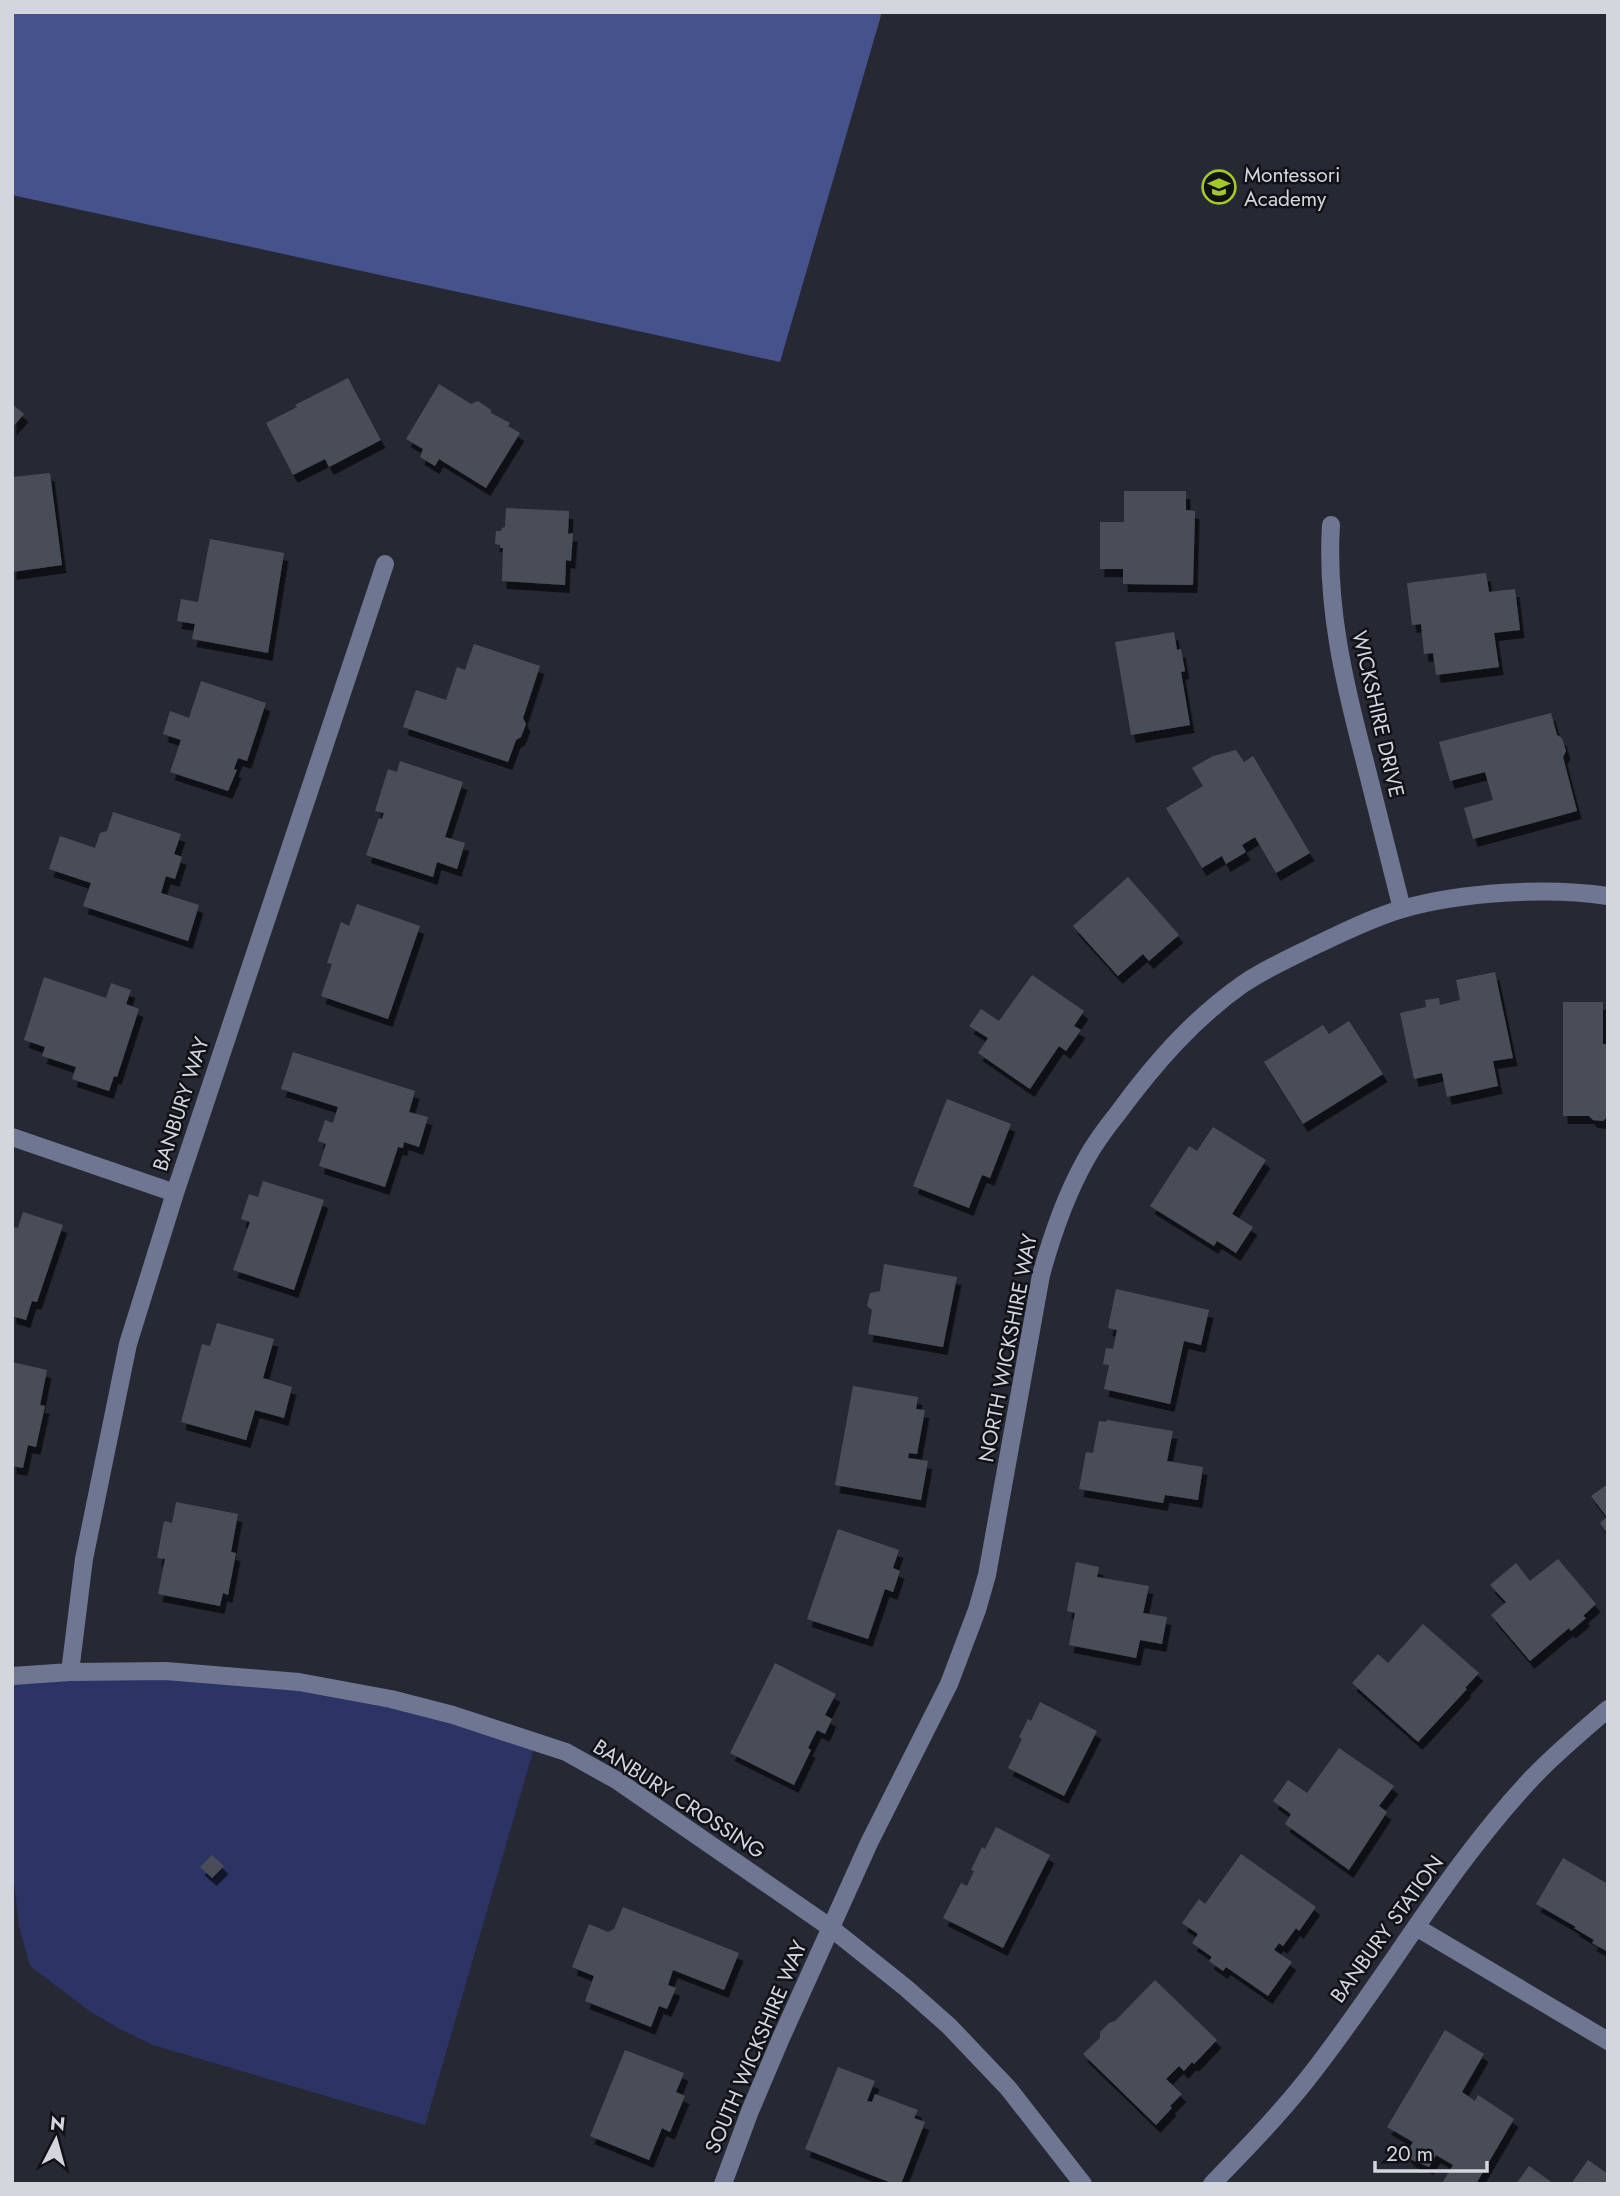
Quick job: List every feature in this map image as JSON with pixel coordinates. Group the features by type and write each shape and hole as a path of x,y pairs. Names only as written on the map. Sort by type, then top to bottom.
{"street":[{"name":"WICKSHIRE DRIVE","path":"1331,525 1332,601 1343,673 1402,909"},
{"name":"BANBURY WAY","path":"70,1672 85,1559 122,1371 175,1193 385,564"},
{"name":"NORTH WICKSHIRE WAY","path":"831,1928 875,1831 948,1684 977,1610 990,1561 1041,1275 1060,1214 1086,1159 1136,1087 1192,1026 1243,984 1334,936 1402,909 1441,900 1553,892 1608,896"},
{"path":"12,1137 175,1193"},
{"name":"BANBURY CROSSING","path":"12,1676 70,1672 166,1671 299,1682 440,1712 566,1752 618,1781 831,1928 906,1988 983,2060 1034,2119 1083,2184"},
{"name":"BANBURY STATION","path":"1212,2184 1304,2082 1466,1858 1532,1778 1608,1709"},
{"path":"1416,1927 1608,2041"},
{"name":"SOUTH WICKSHIRE WAY","path":"723,2184 750,2111 831,1928"}],"shaded area":[{"path":"12,12 882,12 780,362 12,195"},
{"path":"12,1676 299,1682 536,1741 425,2125 153,2045 91,2012 30,1966 19,1926 13,1873"}],"building":[{"path":"348,378 381,440 329,467 325,459 293,475 266,423"},
{"path":"439,384 471,404 478,401 520,433 486,488 439,459 435,466 420,457 423,449 406,439"},
{"path":"12,404 24,414 12,428"},
{"path":"50,473 62,565 12,572 12,477"},
{"path":"1124,491 1186,491 1186,510 1195,511 1193,585 1123,584 1123,569 1100,569 1100,522 1124,522"},
{"path":"506,508 569,511 568,534 573,533 571,561 566,560 565,585 502,581 503,548 495,544 496,531 505,527"},
{"path":"210,539 284,553 268,653 192,639 195,624 177,621 181,599 198,602"},
{"path":"1486,573 1489,592 1515,589 1520,630 1494,633 1499,667 1436,675 1433,653 1424,654 1421,624 1412,625 1407,583"},
{"path":"1174,632 1177,650 1181,649 1185,671 1181,672 1190,725 1131,735 1115,642"},
{"path":"474,644 540,666 523,718 526,724 521,737 516,740 508,762 403,727 416,690 446,700 457,667 465,670"},
{"path":"201,681 266,703 247,761 238,758 234,769 237,770 228,791 170,772 181,740 163,734 170,711 189,718"},
{"path":"1551,713 1557,735 1562,738 1566,751 1563,757 1577,811 1473,839 1464,808 1493,800 1485,772 1450,781 1439,742"},
{"path":"1236,750 1244,762 1253,756 1310,853 1276,873 1255,837 1242,845 1246,852 1226,864 1222,856 1202,868 1166,808 1203,786 1192,768 1213,756"},
{"path":"400,761 463,782 445,837 465,843 457,869 437,862 433,877 366,855 379,818 382,819 384,813 375,811 388,769 397,772"},
{"path":"113,812 181,834 174,854 182,857 175,879 166,876 161,893 199,905 188,941 83,906 91,883 49,869 60,836 95,848 100,833 107,831"},
{"path":"1128,877 1179,935 1149,961 1143,954 1118,976 1073,926"},
{"path":"357,904 420,926 388,1019 321,996 332,964 327,963 341,922 349,926"},
{"path":"1495,972 1513,1058 1493,1061 1498,1086 1447,1097 1442,1073 1414,1079 1400,1013 1426,1007 1425,1000 1439,998 1440,1005 1460,1000 1456,980"},
{"path":"1032,975 1084,1011 1074,1026 1081,1030 1066,1051 1059,1046 1030,1089 978,1053 988,1038 969,1026 981,1009 999,1021"},
{"path":"44,977 106,998 111,983 131,990 126,1004 139,1009 117,1077 114,1076 109,1091 72,1079 76,1067 42,1056 45,1047 24,1040"},
{"path":"1563,1002 1603,1002 1603,1044 1608,1044 1608,1116 1603,1121 1593,1120 1589,1116 1563,1116"},
{"path":"1349,1021 1383,1074 1303,1124 1264,1062 1323,1025 1329,1034"},
{"path":"293,1052 415,1091 409,1112 428,1117 419,1147 404,1142 403,1148 398,1147 385,1187 319,1166 326,1144 318,1141 325,1120 333,1123 338,1107 281,1089"},
{"path":"947,1099 1011,1124 990,1178 982,1175 969,1208 913,1186"},
{"path":"1213,1127 1266,1160 1232,1214 1253,1227 1236,1253 1217,1241 1214,1246 1150,1206 1189,1146 1197,1151"},
{"path":"263,1181 324,1200 294,1290 233,1270 250,1222 241,1219 249,1194 258,1197"},
{"path":"23,1212 63,1225 37,1302 32,1301 26,1320 12,1316 12,1227 18,1228"},
{"path":"884,1264 957,1277 943,1347 868,1334 872,1310 867,1306 870,1293 880,1291"},
{"path":"1116,1289 1209,1310 1201,1345 1184,1341 1170,1404 1104,1389 1109,1365 1103,1364 1106,1348 1113,1349 1117,1330 1108,1328"},
{"path":"217,1323 274,1339 263,1378 292,1387 284,1418 255,1410 246,1440 181,1422 202,1344 210,1346"},
{"path":"12,1362 47,1370 40,1405 45,1406 36,1447 28,1445 23,1468 12,1466"},
{"path":"853,1386 918,1397 916,1409 925,1410 917,1454 909,1453 908,1458 928,1461 921,1500 835,1485"},
{"path":"1099,1421 1173,1431 1167,1461 1203,1467 1198,1500 1165,1495 1163,1503 1079,1489 1086,1452 1093,1453"},
{"path":"1608,1484 1608,1534 1600,1523 1607,1517 1591,1496"},
{"path":"176,1502 238,1514 231,1552 236,1553 228,1595 223,1593 220,1606 158,1594 165,1559 157,1558 164,1521 172,1523"},
{"path":"838,1529 899,1550 893,1568 900,1571 893,1592 885,1589 868,1639 807,1619"},
{"path":"1558,1559 1596,1604 1583,1616 1586,1618 1571,1631 1569,1628 1530,1661 1491,1615 1506,1602 1490,1585 1516,1563 1530,1581"},
{"path":"1076,1562 1099,1567 1097,1577 1149,1586 1143,1613 1167,1617 1162,1644 1140,1640 1136,1658 1069,1645 1075,1613 1067,1611"},
{"path":"1423,1624 1479,1673 1418,1742 1352,1683 1378,1654 1388,1663"},
{"path":"775,1663 836,1694 825,1715 832,1719 825,1734 817,1730 808,1748 811,1750 794,1785 730,1753"},
{"path":"1040,1702 1097,1731 1064,1796 1008,1768 1022,1739 1019,1737"},
{"path":"1339,1748 1394,1786 1379,1806 1387,1812 1349,1870 1285,1824 1291,1814 1273,1801 1288,1780 1307,1793"},
{"path":"996,1827 1050,1855 1003,1948 943,1918 961,1883 967,1886 982,1847 985,1849"},
{"path":"1241,1854 1316,1907 1299,1931 1296,1928 1283,1946 1279,1943 1274,1950 1292,1962 1268,1996 1226,1967 1223,1971 1209,1961 1212,1957 1192,1943 1198,1934 1182,1923 1199,1899 1205,1904"},
{"path":"212,1855 224,1866 212,1878 200,1867"},
{"path":"1563,1858 1608,1884 1608,1952 1592,1943 1594,1940 1574,1928 1576,1927 1536,1904"},
{"path":"623,1907 739,1953 724,1990 673,1970 668,1985 676,1988 667,2009 659,2006 651,2027 585,2001 594,1976 572,1967 589,1924 608,1932 614,1929"},
{"path":"1155,1980 1217,2040 1194,2064 1192,2062 1184,2071 1179,2066 1166,2079 1182,2094 1156,2125 1083,2054 1100,2038 1100,2032 1115,2021"},
{"path":"1445,2030 1484,2054 1462,2092 1475,2101 1478,2095 1514,2119 1476,2184 1443,2182 1453,2165 1436,2155 1429,2167 1412,2160 1406,2154 1413,2142 1387,2127"},
{"path":"625,2050 684,2073 676,2092 685,2096 670,2132 662,2128 649,2160 590,2136"},
{"path":"838,2067 875,2081 867,2101 872,2102 875,2094 918,2110 914,2118 925,2122 901,2184 894,2184 805,2149"},
{"path":"1588,2160 1608,2174 1608,2184 1571,2184"},
{"path":"1529,2166 1554,2184 1516,2184"}],"place":[{"name":"Montessori Academy","path":"1219,187"}]}
